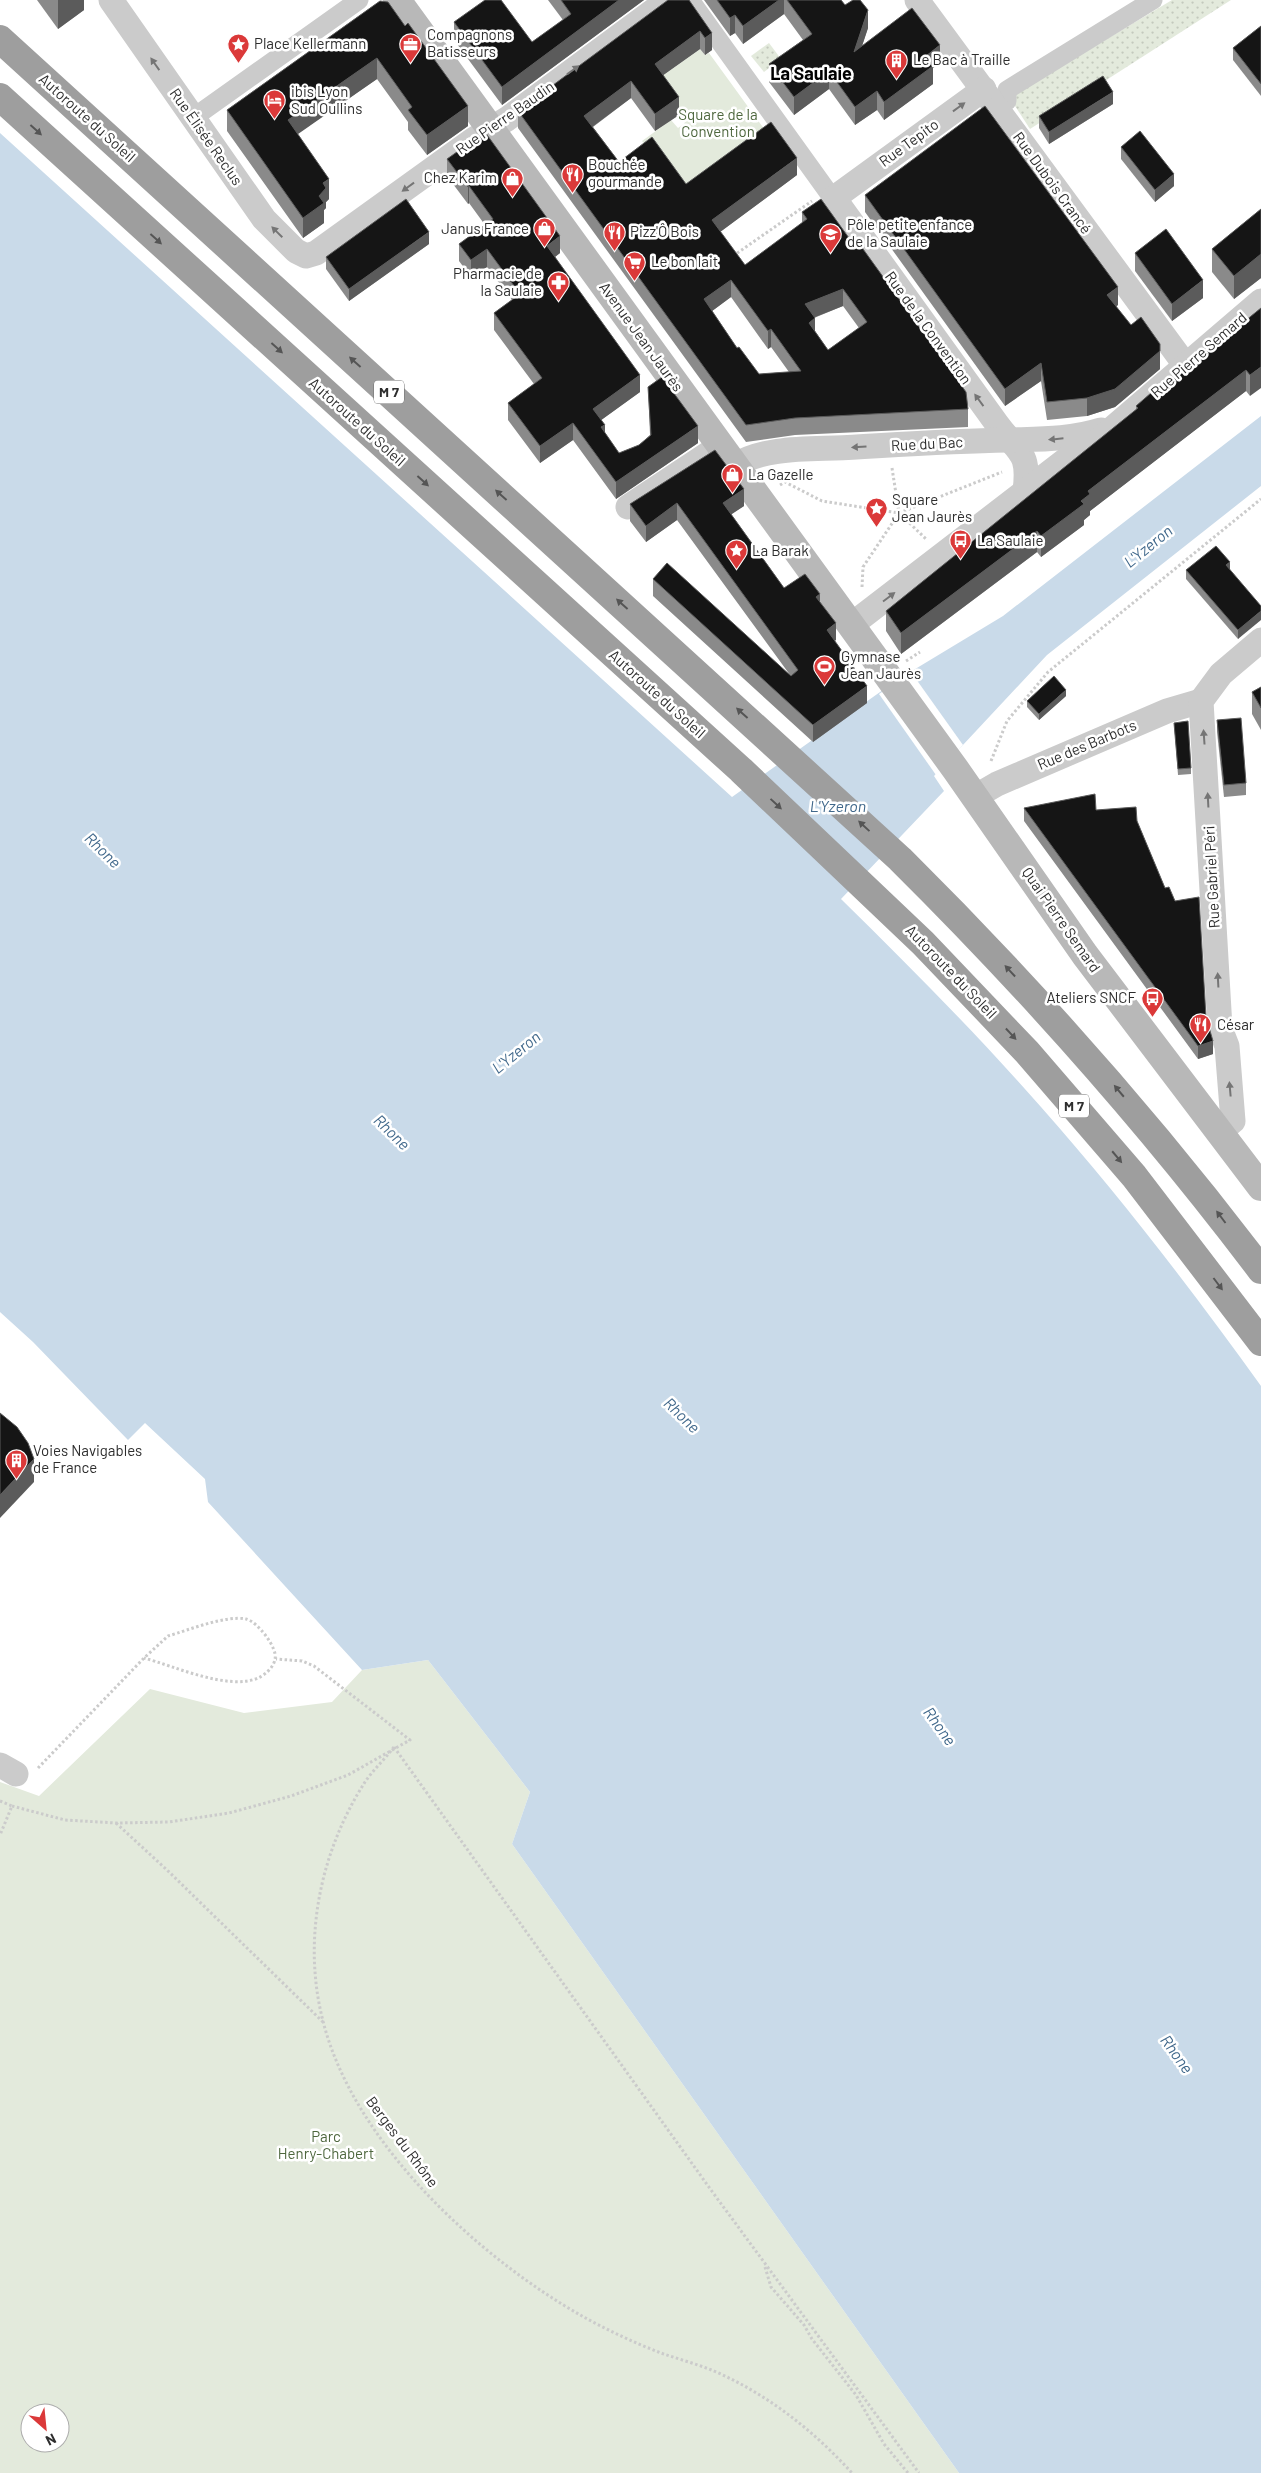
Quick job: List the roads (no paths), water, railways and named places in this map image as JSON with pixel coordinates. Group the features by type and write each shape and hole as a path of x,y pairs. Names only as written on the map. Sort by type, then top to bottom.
{"highway":[{"path":"0,33 32,68"},
{"name":"Autoroute du Soleil","path":"0,39 900,859 981,940 1096,1065 1204,1194 1261,1270"},
{"name":"Autoroute du Soleil","path":"0,97 741,770 866,887 978,999 1072,1103 1140,1184 1261,1342"}],"main road":[{"name":"Avenue Jean Jaurès","path":"397,0 956,770"},
{"name":"Quai Pierre Semard","path":"956,770 1084,955 1261,1187"}],"street":[{"name":"Rue Élisée Reclus","path":"111,0 264,218 296,251 306,256 316,253"},
{"path":"193,118 359,0"},
{"name":"Rue Pierre Baudin","path":"316,253 490,128 507,119 668,0"},
{"name":"Rue de la Convention","path":"690,0 1008,440 1026,461 1028,472 1025,491"},
{"name":"Rue Dubois Crancé","path":"917,0 1186,366"},
{"path":"1007,101 1007,90 1153,0"},
{"name":"Rue Tepito","path":"834,198 984,89"},
{"name":"Rue Pierre Semard","path":"850,626 1071,456 1093,445 1261,301"},
{"name":"Rue du Bac","path":"628,507 727,456 744,459 764,454 815,449 1042,440 1088,434 1120,423"},
{"path":"1201,701 1222,674 1261,640"},
{"name":"Rue des Barbots","path":"977,799 985,791 997,784 1167,711 1201,701"},
{"name":"Rue Gabriel Péri","path":"1201,701 1220,1028 1227,1046 1233,1121 1220,1132"}],"water":[{"path":"0,133 732,797 897,680 1003,616 1261,416 1261,486 1047,655 934,776 944,791 841,899 968,1027 1070,1140 1154,1244 1261,1386 1261,2473 959,2473 512,1844 530,1792 428,1660 362,1670 208,1502 205,1479 145,1423 128,1440 33,1342 0,1312"}],"place":[{"name":"Place Kellermann","path":"238,63"},
{"name":"Compagnons Batisseurs","path":"411,63"},
{"name":"Le Bac à Traille","path":"897,79"},
{"name":"ibis Lyon Sud Oullins","path":"275,120"},
{"name":"Bouchée gourmande","path":"572,193"},
{"name":"Chez Karim","path":"513,197"},
{"name":"Janus France","path":"545,248"},
{"name":"Pizz'Ô Bois","path":"614,251"},
{"name":"Pôle petite enfance de la Saulaie","path":"831,253"},
{"name":"Le bon lait","path":"635,281"},
{"name":"Pharmacie de la Saulaie","path":"558,302"},
{"name":"La Gazelle","path":"732,494"},
{"name":"Square Jean Jaurès","path":"876,528"},
{"name":"La Saulaie","path":"961,560"},
{"name":"La Barak","path":"736,570"},
{"name":"Gymnase Jean Jaurès","path":"825,685"},
{"name":"Ateliers SNCF","path":"1152,1017"},
{"name":"César","path":"1201,1044"},
{"name":"Voies Navigables de France","path":"17,1479"}],"district":[{"name":"La Saulaie","path":"811,74"}],"park label":[{"name":"Square de la Convention","path":"718,124"},
{"name":"Parc Henry-Chabert","path":"326,2146"}],"water label":[{"name":"L'Yzeron","path":"1148,546"},
{"name":"L'Yzeron","path":"838,806"},
{"name":"Rhone","path":"103,850"},
{"name":"L'Yzeron","path":"516,1052"},
{"name":"Rhone","path":"392,1132"},
{"name":"Rhone","path":"682,1415"},
{"name":"Rhone","path":"940,1726"},
{"name":"Rhone","path":"1177,2054"}]}
